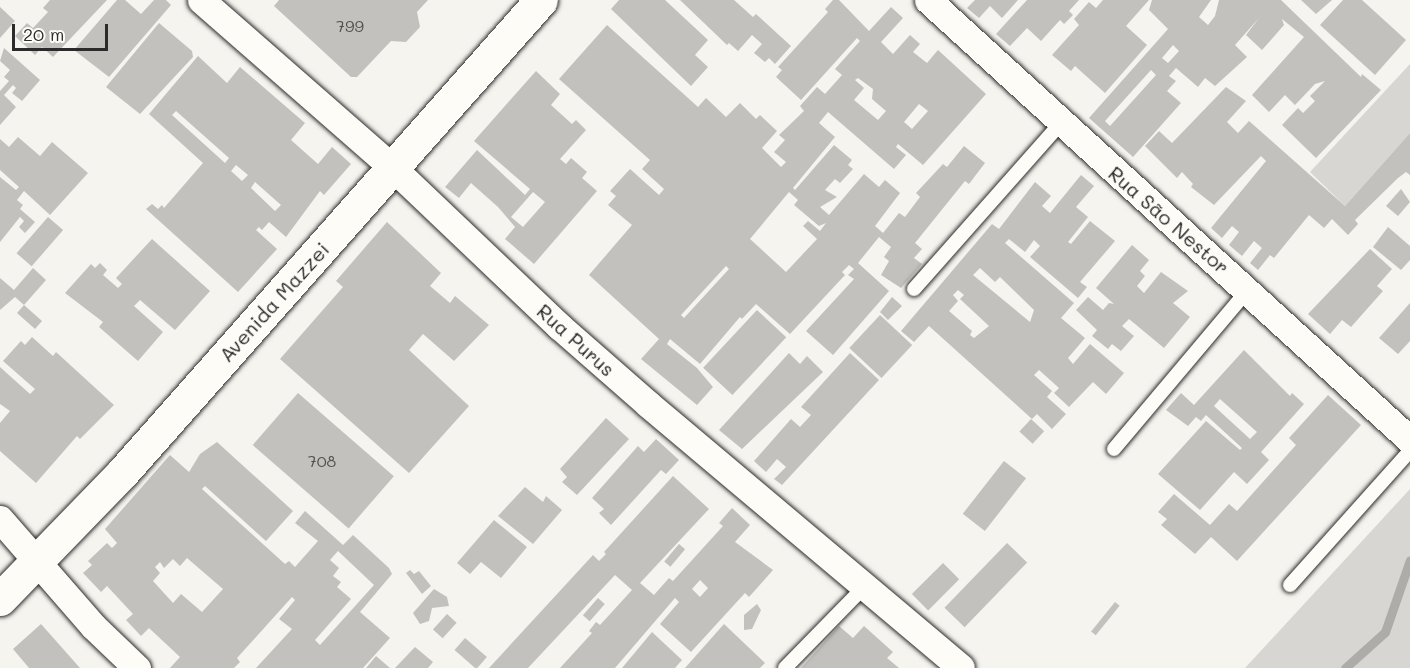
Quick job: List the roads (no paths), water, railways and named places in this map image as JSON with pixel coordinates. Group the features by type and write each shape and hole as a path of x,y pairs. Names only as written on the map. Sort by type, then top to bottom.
{"street":[{"name":"Rua Purus","path":"201,0 392,167 559,326 862,588 962,668"},
{"name":"Avenida Mazzei","path":"0,599 123,472 541,0"},
{"name":"Rua São Nestor","path":"928,0 1060,124 1248,290 1410,440"},
{"path":"0,519 93,626 137,668"}],"lane":[{"path":"914,289 1060,124"},
{"path":"1114,449 1248,290"},
{"path":"1290,585 1410,451"},
{"path":"786,668 862,588"}],"waterway":[{"path":"1345,668 1385,632 1410,560"}]}
